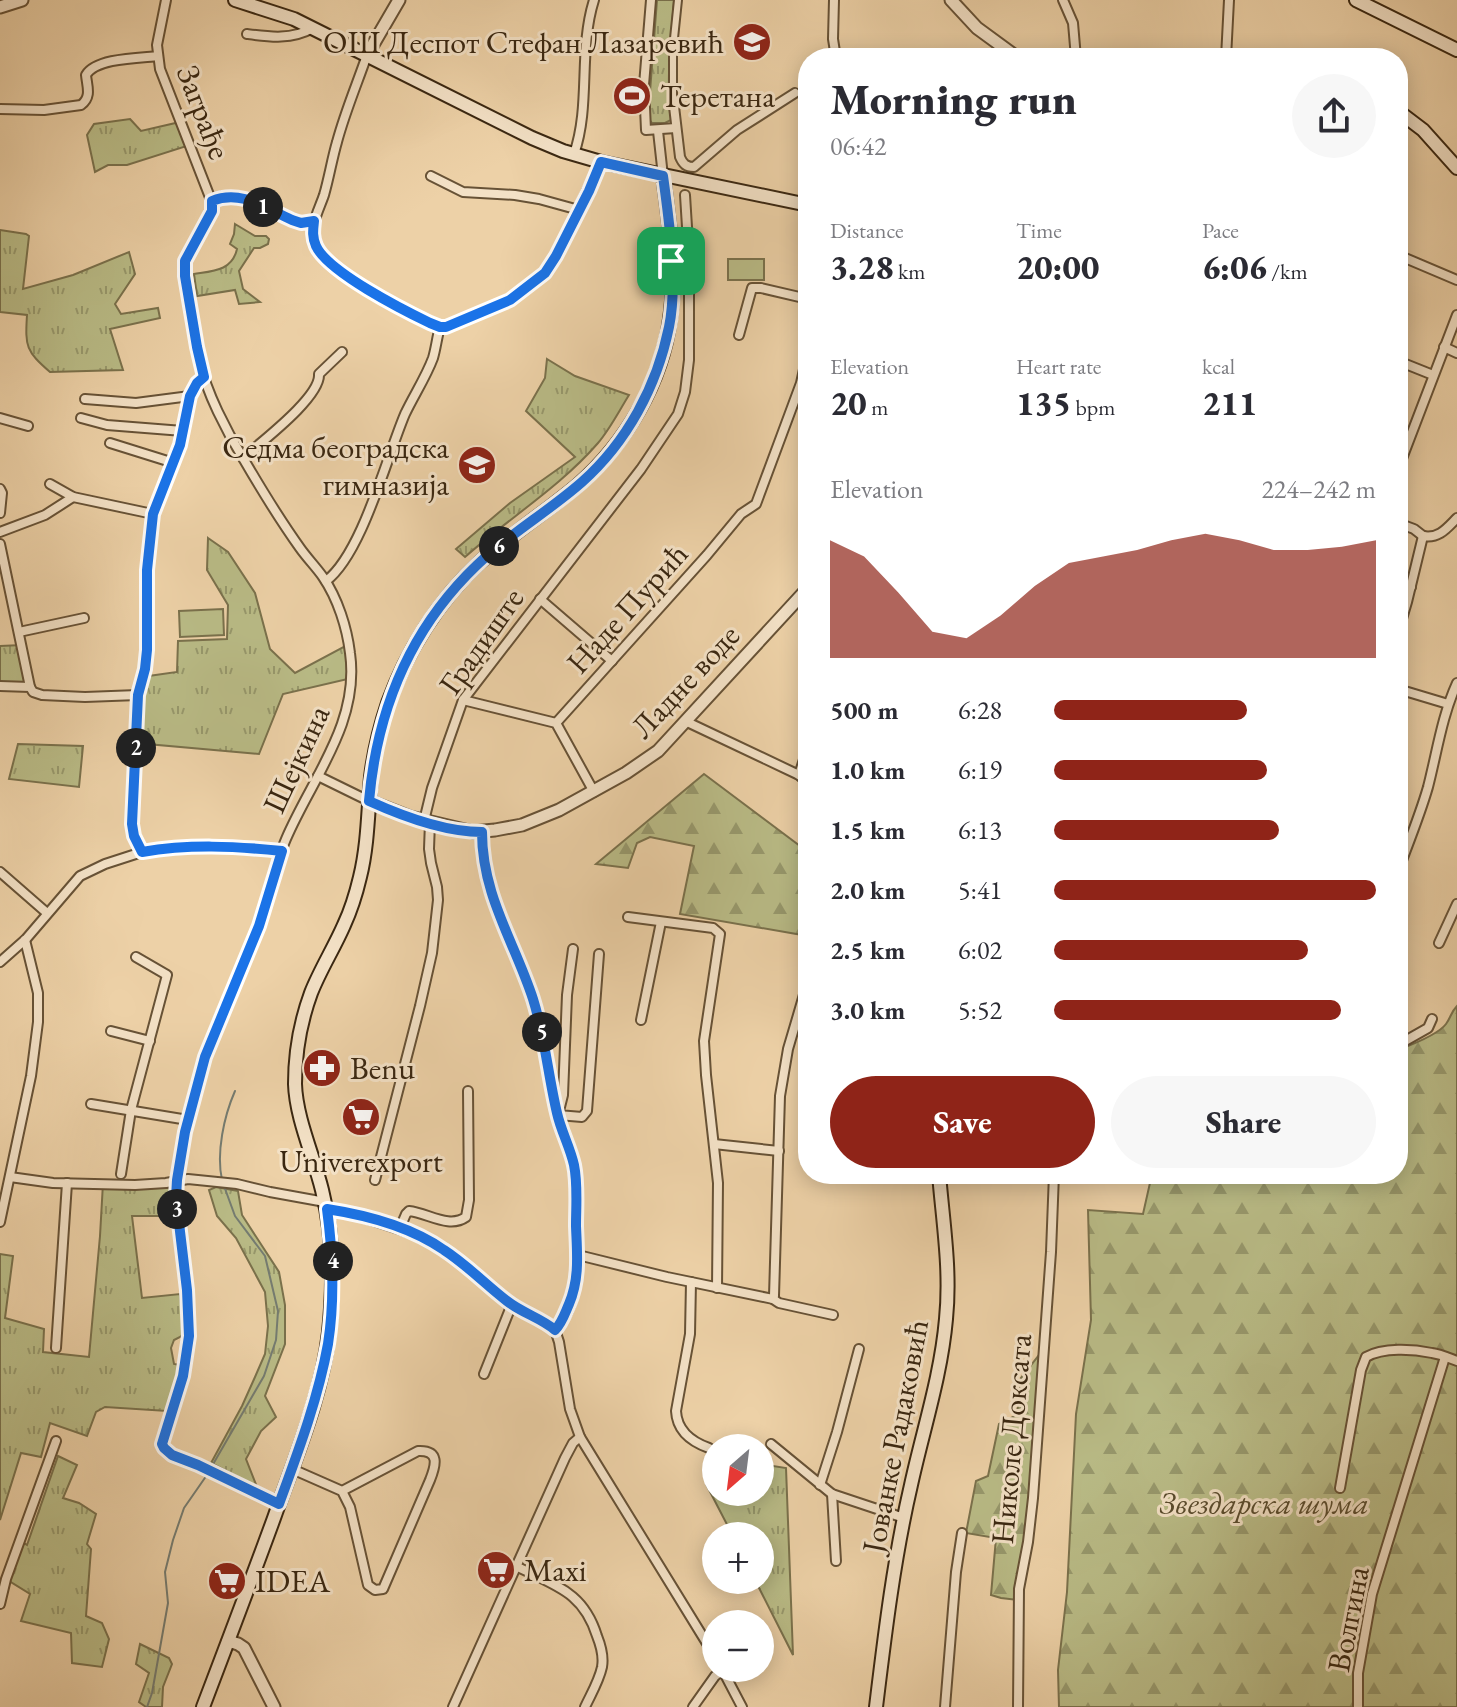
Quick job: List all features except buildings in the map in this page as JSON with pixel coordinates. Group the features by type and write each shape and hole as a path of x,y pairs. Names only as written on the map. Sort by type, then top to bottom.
{"main road":[{"path":"235,0 313,28 532,138 574,154 663,176 798,203"},
{"path":"1361,1 1457,50"},
{"path":"1408,119 1423,130 1457,168"},
{"path":"203,1707 292,1469 328,1344 333,1279 331,1234 296,1092 297,1044 312,989 347,920 357,892 375,751 388,704 421,633 447,597 476,566 596,468 626,431 652,383 665,345 672,306 663,176"},
{"name":"Јованке Радаковић","path":"876,1707 888,1608 904,1518 940,1363 947,1318 947,1250 940,1184"}],"street":[{"path":"0,7 22,0"},
{"name":"Заграђе","path":"166,0 158,56 164,82 212,201 212,211 185,261 185,276 204,377 243,458 301,549 326,581"},
{"path":"399,0 367,55 337,141 314,221 314,242 329,262 366,288 440,327 452,325 510,300 550,266 601,162"},
{"path":"574,154 582,123 585,48 594,0"},
{"path":"651,0 644,85 646,130 676,128"},
{"path":"678,0 673,48 673,98 680,157 684,165 694,167 737,130 795,93"},
{"path":"834,0 834,48"},
{"path":"951,0 984,34 1004,48"},
{"path":"1063,0 1073,23 1075,48"},
{"path":"1227,48 1229,0"},
{"path":"247,34 287,37 313,28"},
{"path":"0,109 44,110 81,105 88,98 86,75 90,68 118,60 158,56"},
{"path":"658,131 663,176"},
{"path":"431,176 463,192 515,195 579,210"},
{"name":"Градиште","path":"375,1180 432,953 438,900 427,822 432,788 463,700 660,442 682,405 689,360 689,259 685,195"},
{"path":"212,201 223,196 238,196 301,223 314,221"},
{"path":"1408,259 1457,280"},
{"path":"739,335 752,288 798,297"},
{"path":"1408,442 1457,315"},
{"path":"326,581 344,560 362,525 405,415 432,359 440,327"},
{"path":"1444,347 1457,353"},
{"path":"243,458 295,413 318,385 319,374 342,352"},
{"path":"1408,365 1433,375"},
{"path":"142,852 132,824 138,695 147,650 147,570 153,514 174,463 190,396 204,377"},
{"name":"Наде Пурић","path":"556,723 741,514 754,507 798,391"},
{"path":"85,399 136,403 190,396"},
{"path":"0,418 28,426"},
{"path":"81,418 107,425 183,431"},
{"path":"110,443 174,463"},
{"path":"50,484 73,497 153,514"},
{"path":"0,489 0,513"},
{"path":"0,532 45,515 73,497"},
{"path":"1408,527 1430,537 1438,535 1457,518"},
{"path":"1408,597 1423,536"},
{"path":"0,544 33,692 85,697 138,695"},
{"name":"Шејкина","path":"279,1504 172,1455 162,1444 183,1376 189,1336 176,1198 188,1120 205,1057 259,926 291,827 344,721 350,698 352,678 347,634 326,581"},
{"path":"540,599 612,661"},
{"name":"Ладне воде","path":"318,776 369,801 427,822 482,832 522,825 594,792 652,756 798,599"},
{"path":"19,632 84,618"},
{"path":"1408,843 1427,789 1448,704 1457,683"},
{"path":"0,686 30,687"},
{"path":"1408,692 1448,704"},
{"path":"463,700 556,723 594,792"},
{"path":"685,721 798,775"},
{"path":"482,832 484,863 492,897 533,999 558,1115 575,1170 578,1273 566,1312 555,1330"},
{"path":"0,962 25,940 80,876 105,864 142,852 180,847 211,845 282,851"},
{"path":"0,872 47,913"},
{"path":"1439,943 1457,904"},
{"path":"628,917 713,928 720,934 704,1041 718,1210 717,1288"},
{"path":"641,1020 661,922"},
{"path":"0,1222 33,1066 38,1022 38,993 25,940"},
{"path":"558,1115 564,1086 567,995 573,949"},
{"path":"558,1115 582,1117 587,1111 599,954"},
{"path":"121,1174 131,1110 167,975 136,957"},
{"path":"773,1299 783,1076 798,1015"},
{"path":"1408,1039 1428,1028 1432,1019"},
{"path":"111,1031 150,1041"},
{"path":"400,1228 409,1211 453,1222 466,1217 469,1200 468,1091"},
{"path":"91,1104 188,1120"},
{"path":"714,1144 779,1151"},
{"path":"10,1177 34,1181 135,1185 188,1179 230,1183 400,1228 446,1251 512,1304 555,1330 570,1409 580,1437 702,1635"},
{"path":"56,1348 67,1183"},
{"name":"Николе Доксата","path":"1018,1707 1019,1589 1033,1498 1054,1184"},
{"path":"578,1255 833,1315"},
{"path":"691,1282 690,1334 676,1420 682,1431 702,1445"},
{"path":"484,1374 512,1304"},
{"path":"820,1485 859,1349"},
{"path":"1340,1488 1366,1357 1376,1352 1418,1351 1457,1361"},
{"name":"Волгина","path":"1358,1707 1358,1673 1372,1594 1445,1357"},
{"path":"453,1707 565,1458 580,1437"},
{"path":"0,1604 6,1579 56,1441"},
{"path":"774,1447 832,1494 904,1518"},
{"path":"292,1469 342,1491 350,1507 368,1585 380,1590 385,1587 391,1574 435,1466 435,1458 425,1451 418,1451 342,1491"},
{"path":"832,1494 836,1561"},
{"path":"945,1707 962,1533"},
{"path":"516,1566 564,1590 588,1612 603,1663 585,1707"},
{"path":"228,1641 244,1648 274,1707"},
{"path":"693,1707 711,1682"},
{"path":"729,1682 742,1707"}],"green space":[{"path":"657,0 674,0 669,75 671,120 665,123 652,123 648,118"},
{"path":"130,119 141,131 180,122 190,145 127,165 108,165 95,172 87,135 94,124"},
{"path":"235,224 255,236 269,239 268,244 254,248 239,271 243,289 260,302 239,304 235,290 197,296 194,274 221,269 231,262 237,249 230,244"},
{"path":"0,230 29,236 23,289 73,275 129,252 135,274 115,304 121,314 158,308 160,318 110,329 123,370 50,372 36,359 27,342 27,315 0,312"},
{"path":"728,259 764,259 764,280 728,280"},
{"path":"547,359 575,376 629,395 606,432 583,459 465,557 456,549 510,503 575,457 526,411 545,378"},
{"path":"208,538 228,552 255,593 270,649 295,673 349,644 352,678 283,694 259,754 136,743 142,677 177,672 178,641 227,639 228,605 207,570"},
{"path":"223,609 224,635 180,637 179,611"},
{"path":"22,645 30,687 0,686 0,646"},
{"path":"18,744 83,746 79,787 9,779"},
{"path":"704,774 798,844 798,934 680,914 694,846 650,837 637,843 628,868 596,864"},
{"name":"Звездарска шума","path":"1457,1006 1457,1707 1059,1707 1058,1670 1067,1592 1076,1414 1091,1320 1088,1210 1143,1214 1150,1184 1408,1184 1408,1046 1437,1032 1446,1024"},
{"path":"177,1180 178,1216 132,1216 142,1298 180,1294 184,1335 174,1340 171,1348 174,1364 180,1365 167,1411 105,1407 96,1412 87,1436 50,1423 41,1457 21,1453 0,1520 0,1254 13,1256 5,1318 44,1329 43,1352 89,1357 103,1183"},
{"path":"216,1187 238,1191 242,1215 279,1272 285,1305 285,1344 265,1396 276,1417 261,1431 246,1459 257,1487 211,1463 242,1406 265,1354 268,1326 265,1292 236,1238 217,1216 209,1190"},
{"path":"1043,1350 1033,1498 1019,1600 1001,1598 991,1595 996,1538 966,1533 976,1481 988,1476 999,1424 1015,1416 1021,1378"},
{"path":"58,1456 77,1465 63,1498 79,1503 96,1514 87,1544 91,1549 86,1616 102,1623 109,1639 102,1667 72,1663 71,1633 21,1621 30,1594 6,1579 21,1541 27,1545"},
{"path":"774,1466 786,1468 793,1655 774,1618 774,1610 770,1610 762,1594 774,1594 774,1522 726,1522 717,1506 774,1506"},
{"path":"140,1644 169,1658 172,1664 163,1687 162,1707 146,1707 139,1702 149,1673 136,1664"}],"waterway":[{"path":"222,1180 222,1135 235,1091"},
{"path":"212,1466 264,1376 276,1340 278,1311 265,1256 235,1216 224,1186"},
{"path":"147,1707 168,1603 165,1572 173,1540 184,1508 209,1472"}],"place":[{"name":"ОШ Деспот Стефан Лазаревић","path":"752,42"},
{"name":"Теретана","path":"632,96"},
{"name":"Седма београдска гимназија","path":"477,465"},
{"name":"Benu","path":"322,1068"},
{"name":"Univerexport","path":"361,1117"},
{"name":"Maxi","path":"496,1570"},
{"name":"IDEA","path":"227,1581"}],"route":[{"path":"601,162 663,176 671,261 670,324 660,363 641,406 626,431 583,481 483,559 447,597 421,633 401,671 381,728 371,778 369,801 430,822 482,832 484,863 492,897 541,1025 558,1115 575,1170 578,1273 575,1289 561,1324 555,1330 512,1304 456,1258 425,1238 400,1228 327,1209 333,1260 328,1344 304,1434 279,1504 172,1455 162,1444 183,1376 189,1336 185,1266 176,1198 185,1132 215,1028 259,926 282,851 211,845 142,852 133,831 138,695 147,650 147,570 153,514 180,445 190,396 204,377 185,276 185,261 212,211 212,201 223,196 238,196 301,223 314,221 314,242 329,262 371,291 423,320 440,327 452,325 510,300 545,273 601,162"}]}
